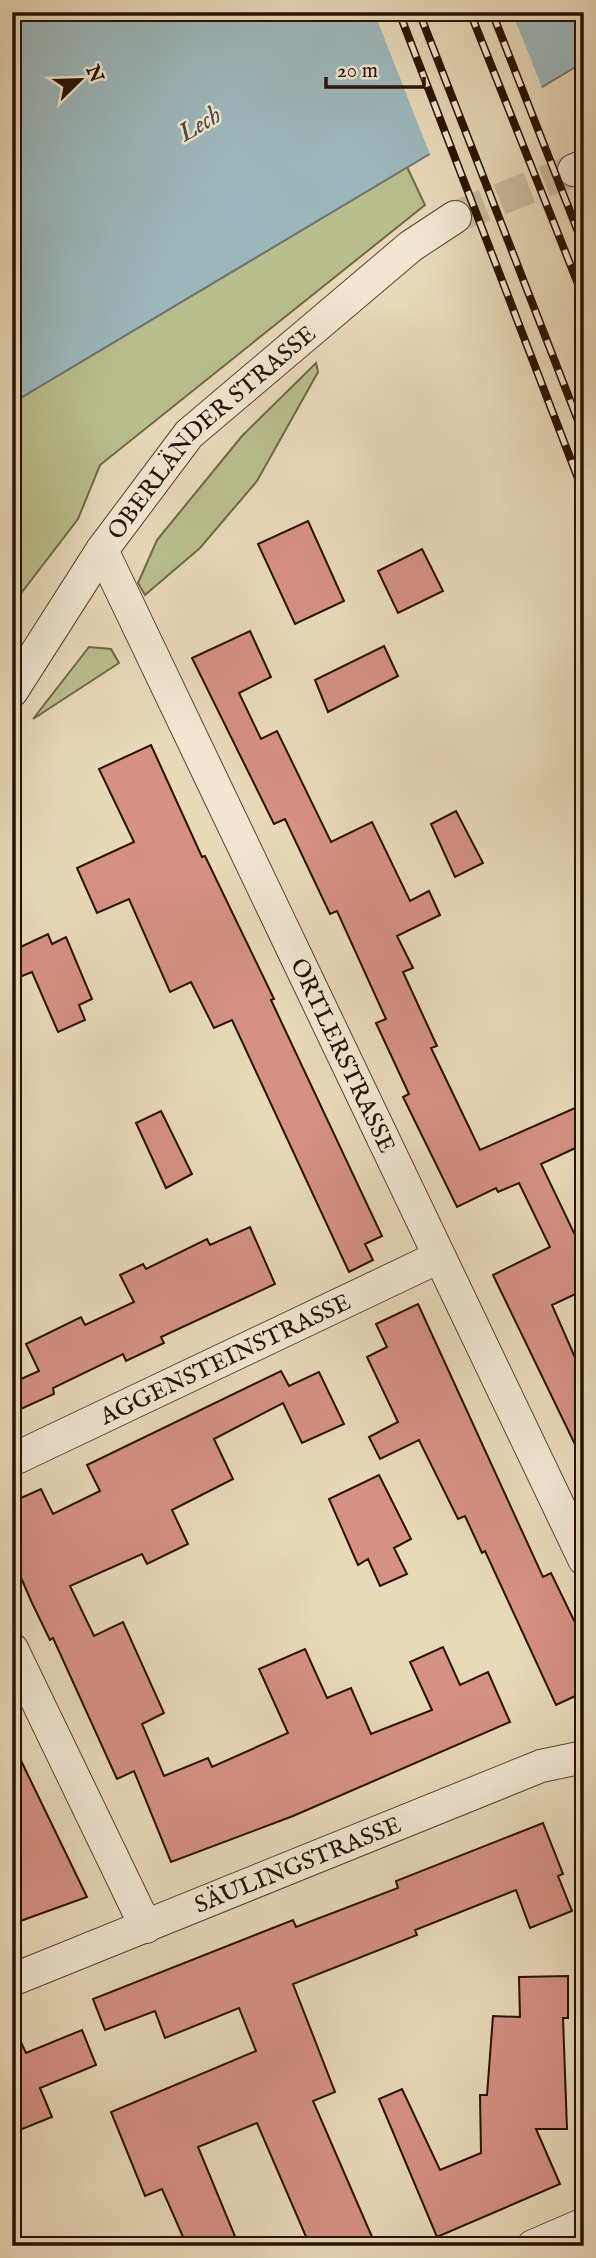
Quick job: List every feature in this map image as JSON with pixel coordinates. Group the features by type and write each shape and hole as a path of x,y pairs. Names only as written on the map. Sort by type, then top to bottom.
{"street":[{"name":"OBERLÄNDER STRASSE","path":"13,689 102,550 189,434 411,246 455,217"},
{"name":"ORTLERSTRASSE","path":"102,550 584,1559"},
{"name":"AGGENSTEINSTRASSE","path":"12,1460 439,1256"},
{"path":"12,1649 146,1927"},
{"name":"SÄULINGSTRASSE","path":"12,1980 541,1766 584,1757"},
{"path":"533,2246 584,2224"}],"green space":[{"path":"407,167 425,205 100,465 78,519 12,605 12,403"},
{"path":"316,363 318,372 257,481 200,548 145,595 138,583 157,540 242,436"},
{"path":"89,647 111,649 119,663 33,719"}],"water":[{"name":"Lech","path":"12,12 584,12 584,62 12,403"}],"pier":[{"path":"374,12 512,12 543,90 431,157"}],"building":[{"path":"308,521 344,601 295,624 258,544"},
{"path":"422,549 443,591 398,613 378,571"},
{"path":"250,631 271,677 239,693 261,739 277,731 331,842 372,822 410,901 429,891 440,915 397,936 413,968 403,972 437,1046 431,1048 480,1150 584,1104 584,1144 541,1164 575,1235 584,1231 584,1290 552,1305 584,1378 584,1463 493,1275 550,1247 519,1183 498,1192 496,1188 457,1207 403,1097 409,1094 376,1023 386,1019 337,911 330,914 285,819 274,824 192,658"},
{"path":"384,646 398,676 328,712 315,680"},
{"path":"151,745 202,857 205,856 274,999 271,1000 382,1236 365,1244 373,1260 349,1272 232,1020 214,1028 191,982 170,992 129,899 97,913 77,868 134,842 99,769"},
{"path":"456,811 483,863 455,877 431,824"},
{"path":"48,934 52,944 66,937 92,999 79,1005 85,1020 58,1032 32,972 12,980 12,951"},
{"path":"161,1111 192,1174 166,1188 136,1123"},
{"path":"250,1227 275,1284 161,1337 164,1343 126,1361 123,1354 53,1388 54,1394 12,1413 12,1383 39,1371 26,1344 81,1317 85,1325 134,1302 120,1275 143,1264 146,1269 207,1239 210,1245"},
{"path":"418,1304 543,1577 551,1573 584,1641 584,1692 556,1705 485,1551 482,1553 465,1516 458,1519 419,1440 380,1459 369,1437 398,1422 367,1357 387,1347 376,1324"},
{"path":"281,1371 289,1386 319,1372 344,1424 302,1443 283,1403 214,1439 233,1479 172,1510 188,1544 147,1564 142,1554 70,1586 94,1636 123,1622 164,1713 142,1724 164,1776 208,1758 212,1767 288,1733 259,1669 305,1649 327,1698 351,1688 371,1734 432,1710 410,1662 443,1647 460,1685 488,1672 510,1722 293,1816 171,1862 134,1771 117,1779 53,1638 50,1640 32,1603 12,1557 12,1502 41,1489 53,1514 100,1491 87,1465"},
{"path":"379,1475 411,1539 394,1548 407,1574 380,1586 368,1559 358,1565 329,1499"},
{"path":"12,1742 87,1897 12,1924"},
{"path":"543,1823 563,1874 558,1876 572,1911 530,1928 516,1890 415,1930 417,1935 293,1984 335,2092 313,2101 376,2246 310,2246 257,2123 198,2147 239,2246 187,2246 162,2189 145,2196 111,2112 256,2051 239,2008 165,2038 155,2011 105,2030 93,1999 293,1920 296,1927 398,1888 396,1881"},
{"path":"568,1976 568,2018 563,2018 567,2129 536,2129 560,2184 437,2237 379,2099 402,2089 440,2170 481,2153 480,2095 487,2095 493,2016 520,2017 519,1977"},
{"path":"12,2023 26,2053 82,2030 96,2065 40,2088 52,2117 12,2133"}],"tunnel":[{"path":"455,217 574,170"}],"railway":[{"path":"399,12 584,494"},
{"path":"419,12 584,436"},
{"path":"470,12 584,299"},
{"path":"492,12 584,247"}]}
